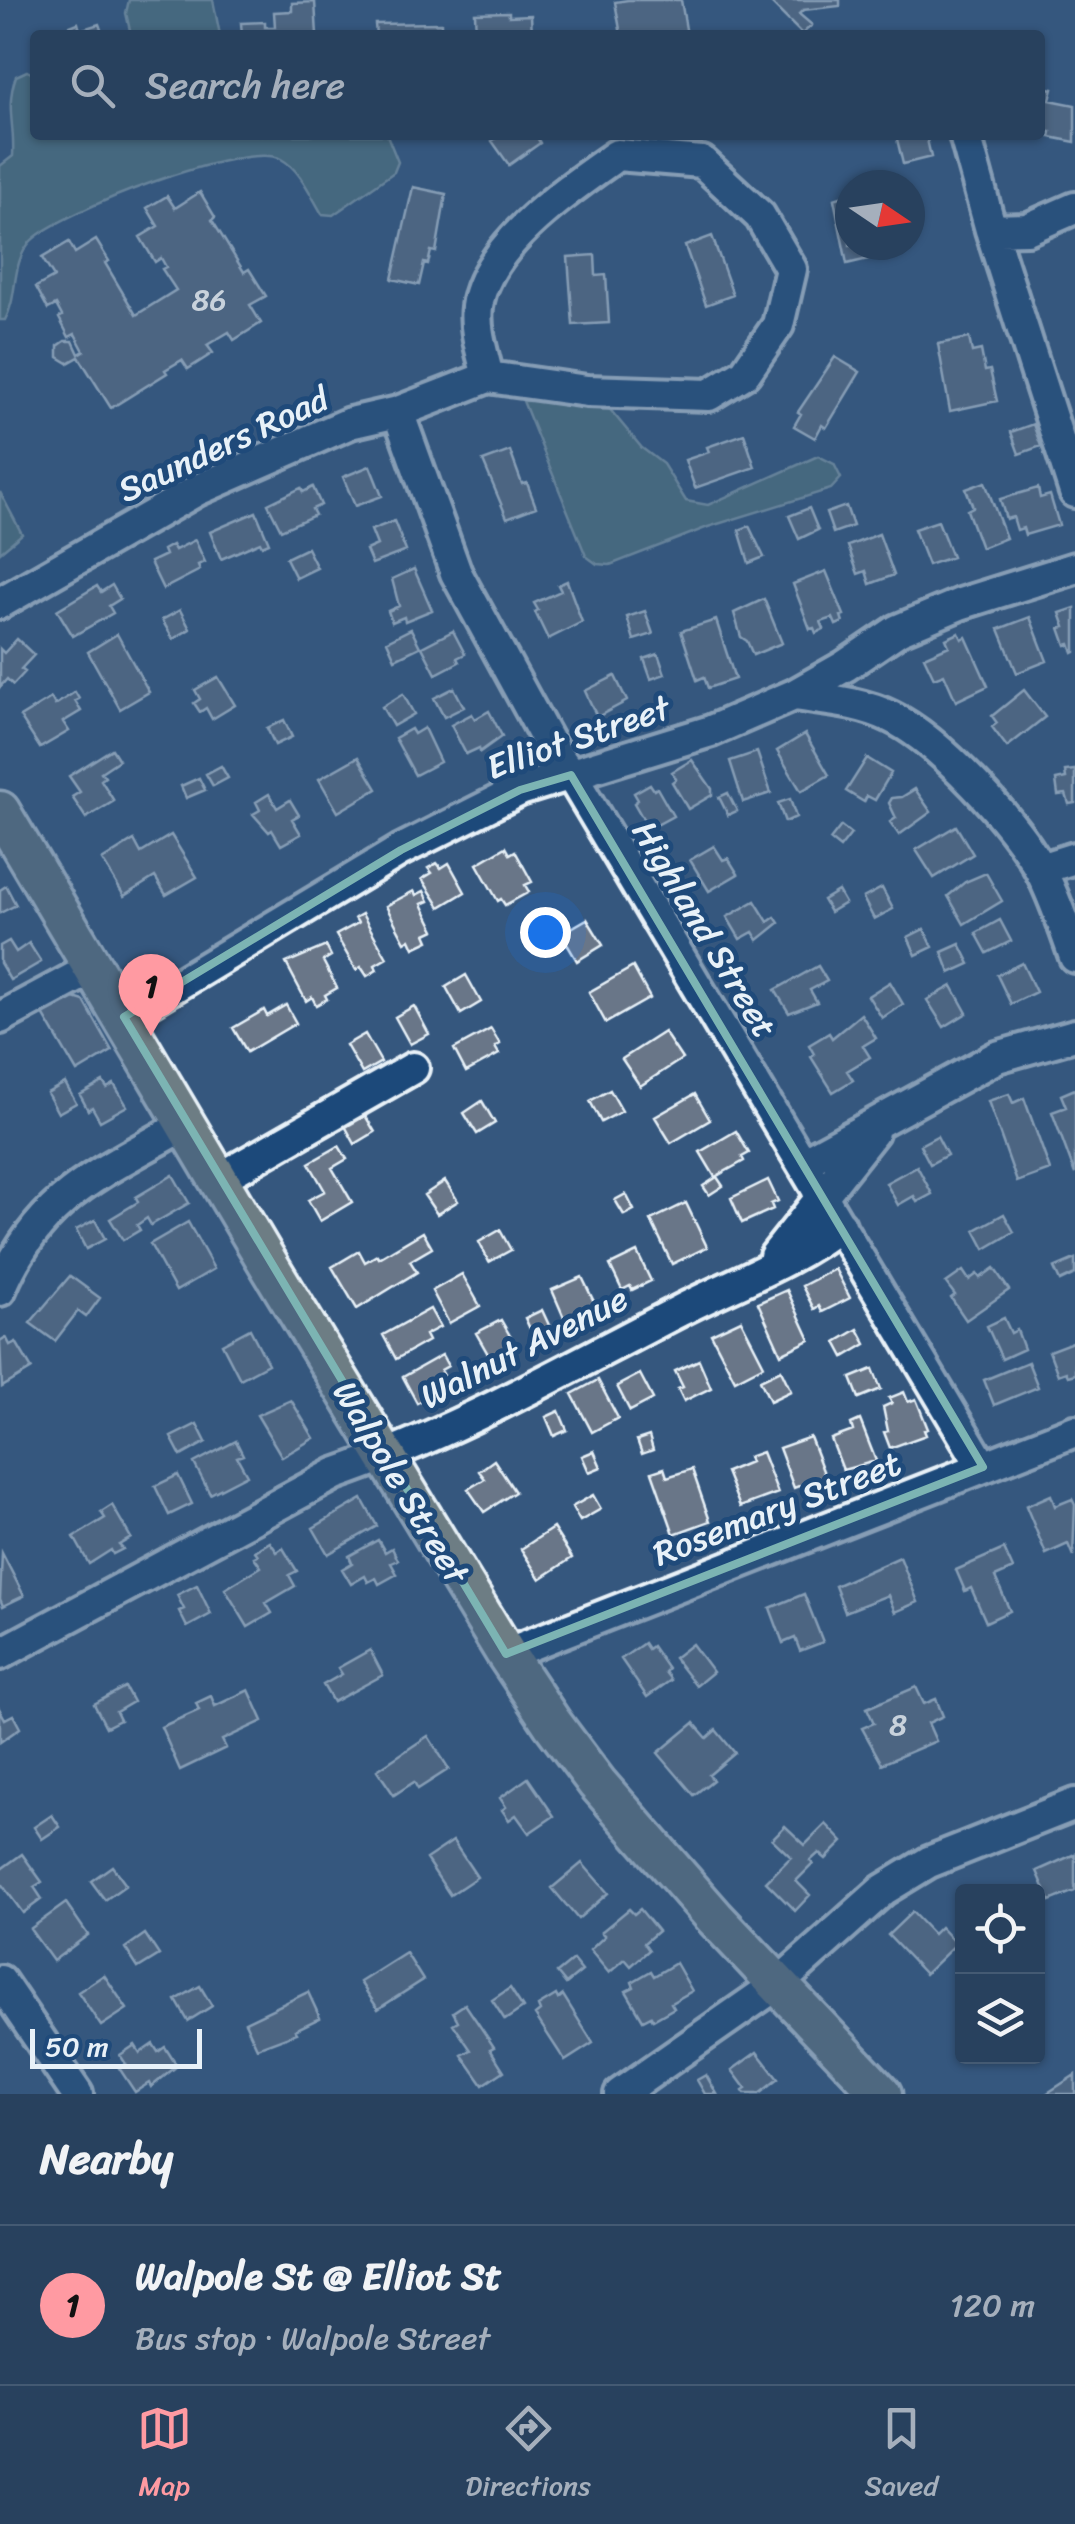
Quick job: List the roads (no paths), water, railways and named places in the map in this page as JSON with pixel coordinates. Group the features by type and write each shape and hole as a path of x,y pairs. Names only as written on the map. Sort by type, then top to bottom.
{"main road":[{"name":"Walpole Street","path":"0,810 506,1654 598,1783 716,1918 882,2094"}],"street":[{"path":"966,140 1075,492"},
{"name":"Saunders Road","path":"0,603 197,490 350,423 398,412 488,377 586,391 709,395 745,373 778,325 790,270 760,216 702,162 618,155 562,194 494,261 477,307 488,377"},
{"path":"992,230 1027,229 1075,208"},
{"name":"Highland Street","path":"398,412 456,574 551,747 983,1468"},
{"name":"Elliot Street","path":"124,1018 400,850 520,790 710,732 794,695 898,630 960,604 1075,568"},
{"path":"794,695 858,704 894,718 967,776 1040,869 1075,957"},
{"path":"1040,869 1075,858"},
{"path":"0,1018 95,967"},
{"path":"802,1163 997,1058 1075,1035"},
{"path":"219,1180 413,1068"},
{"name":"Walnut Avenue","path":"762,1270 791,1240 861,1144 886,1119"},
{"path":"0,1290 11,1262 29,1234 65,1196 186,1124"},
{"name":"Walnut Avenue","path":"0,1654 335,1474 386,1457 483,1412 793,1257 840,1225"},
{"name":"Rosemary Street","path":"506,1654 1075,1431"},
{"path":"620,2094 779,1983 883,1890 929,1862 1075,1804"},
{"path":"0,1981 77,2094"}],"place":[{"name":"Walpole St @ Elliot St","path":"151,1036"}]}
